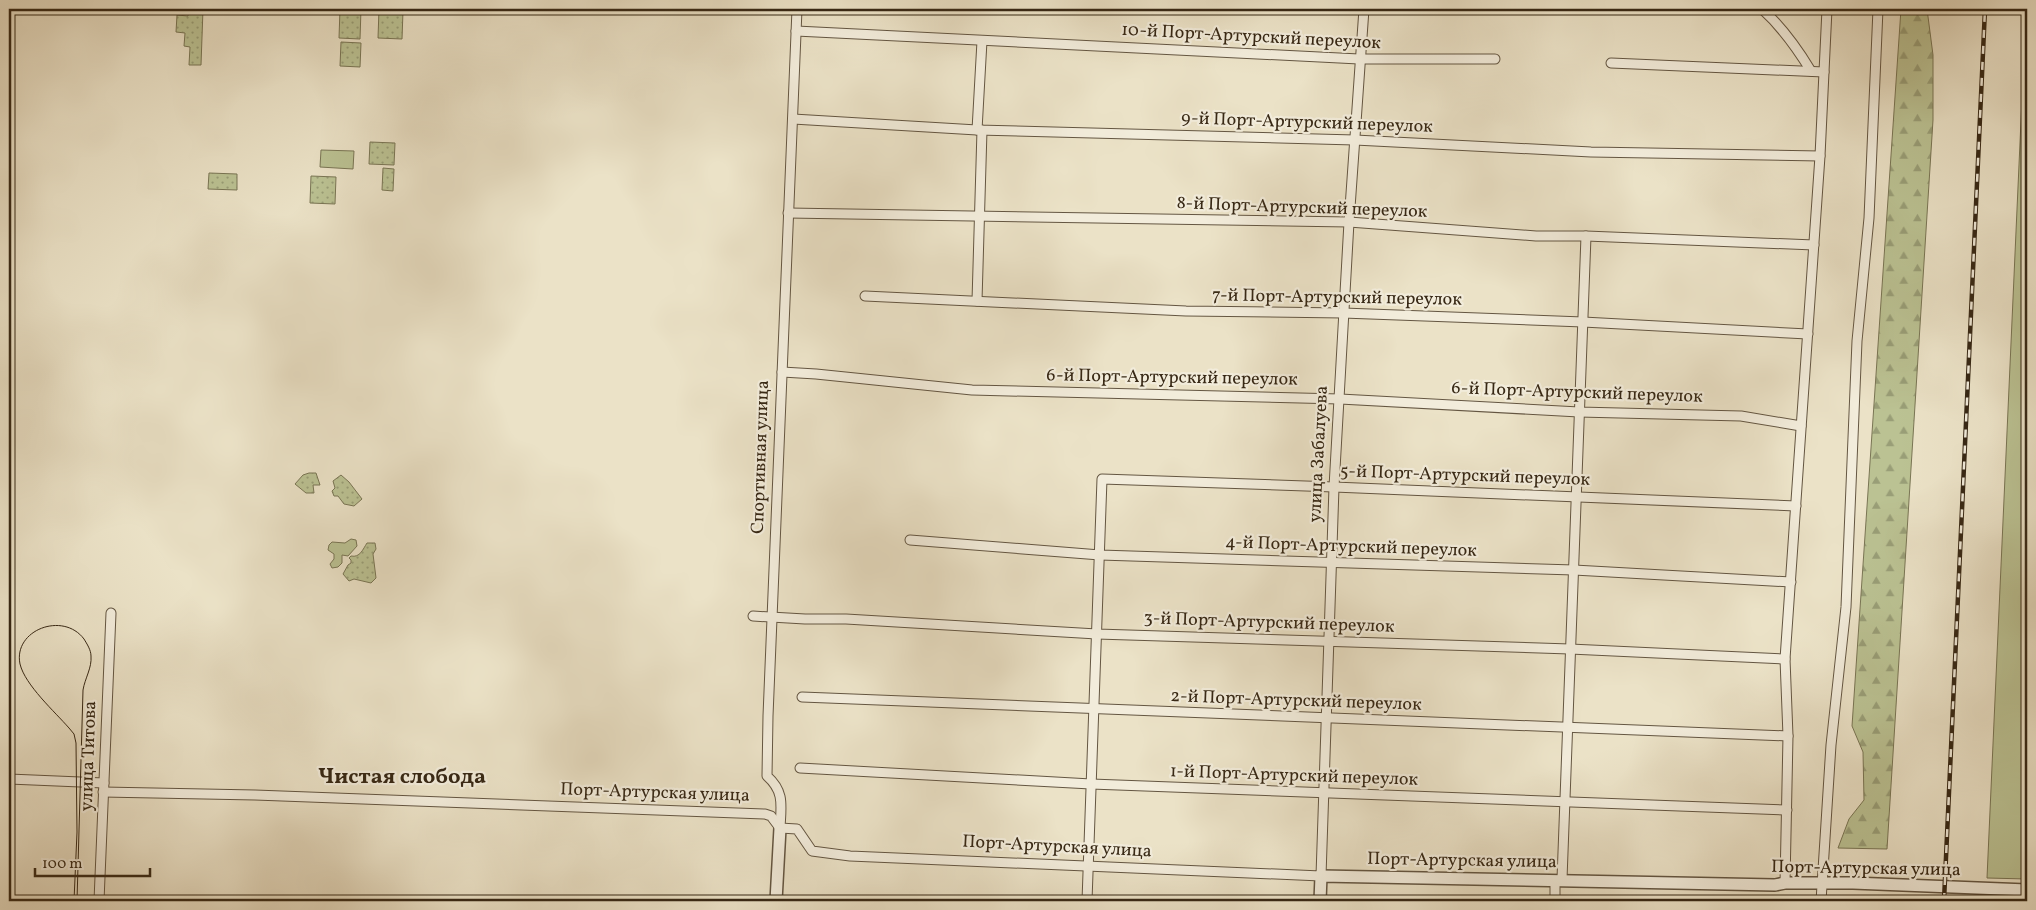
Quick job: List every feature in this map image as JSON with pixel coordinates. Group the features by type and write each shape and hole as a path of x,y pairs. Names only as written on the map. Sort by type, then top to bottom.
{"street":[{"name":"Спортивная улица","path":"776,901 781,800 778,789 767,776 797,9"},
{"name":"улица Забалуева","path":"1320,901 1334,487 1343,312 1359,59 1364,9"},
{"path":"1762,9 1777,22 1797,48 1811,71"},
{"path":"1785,883 1788,736 1785,659 1820,156 1827,9"},
{"path":"1821,901 1831,745 1846,607 1857,341 1868,226 1878,9"},
{"name":"10-й Порт-Артурский переулок","path":"796,31 1359,59 1495,59"},
{"path":"977,301 982,40"},
{"path":"1611,63 1824,72"},
{"name":"9-й Порт-Артурский переулок","path":"792,119 980,130 1355,140 1590,152 1820,156"},
{"name":"8-й Порт-Артурский переулок","path":"788,213 1349,222 1536,236 1586,236 1814,245"},
{"path":"1555,901 1559,880 1565,802 1586,236"},
{"name":"7-й Порт-Артурский переулок","path":"865,296 1186,310 1343,312 1808,334"},
{"name":"6-й Порт-Артурский переулок","path":"782,372 972,390 1340,399 1579,412 1741,416 1801,426"},
{"name":"5-й Порт-Артурский переулок","path":"1100,555 1102,479 1796,506"},
{"name":"4-й Порт-Артурский переулок","path":"910,540 1100,555 1574,570 1791,582"},
{"path":"1087,901 1100,555"},
{"name":"улица Титова","path":"99,901 111,613"},
{"name":"3-й Порт-Артурский переулок","path":"753,616 805,619 846,618 1097,634 1785,659"},
{"name":"2-й Порт-Артурский переулок","path":"802,697 1094,711 1568,726 1788,736"},
{"name":"1-й Порт-Артурский переулок","path":"800,768 1091,784 1787,810"},
{"name":"Порт-Артурская улица","path":"9,779 103,787 255,796 765,814 771,816 780,828 797,829 812,851 850,856 1321,876 1775,885 1785,883 1822,883 2027,890"}],"green space":[{"path":"188,9 203,9 201,65 189,65 190,47 184,46 185,33 176,32 177,15 188,16"},
{"path":"340,9 361,9 360,39 339,38"},
{"path":"379,9 403,11 402,39 378,38"},
{"path":"1901,9 1927,9 1933,55 1933,120 1887,849 1838,848 1849,819 1864,800 1863,752 1852,726"},
{"path":"2027,9 2027,879 1987,878"},
{"path":"341,42 361,43 360,67 340,66"},
{"path":"370,142 395,143 394,165 369,164"},
{"path":"321,150 354,151 353,169 320,167"},
{"path":"383,168 394,169 393,191 382,190"},
{"path":"209,173 237,174 237,190 208,189"},
{"path":"311,176 336,177 335,204 310,203"},
{"path":"316,473 320,485 313,485 314,493 306,493 295,484 303,475"},
{"path":"341,475 362,499 354,506 344,504 338,496 334,496 332,491 335,488 333,481"},
{"path":"351,539 356,540 357,546 348,556 342,555 342,563 338,567 332,568 330,564 334,559 334,554 328,550 329,545 332,542 345,543"},
{"path":"367,543 375,543 376,549 373,554 376,578 371,583 354,579 349,581 343,574 351,563 349,558 357,556"},
{"path":"1620,896 1664,901 1573,901 1577,897"}],"tram line":[{"path":"74,901 77,832 76,743 74,734 34,689 20,664 20,652 24,642 41,628 53,626 64,626 75,631 84,639 91,654 83,690 77,901"}],"railway":[{"path":"1944,901 1985,9"}],"district":[{"name":"Чистая слобода","path":"402,777"}]}
